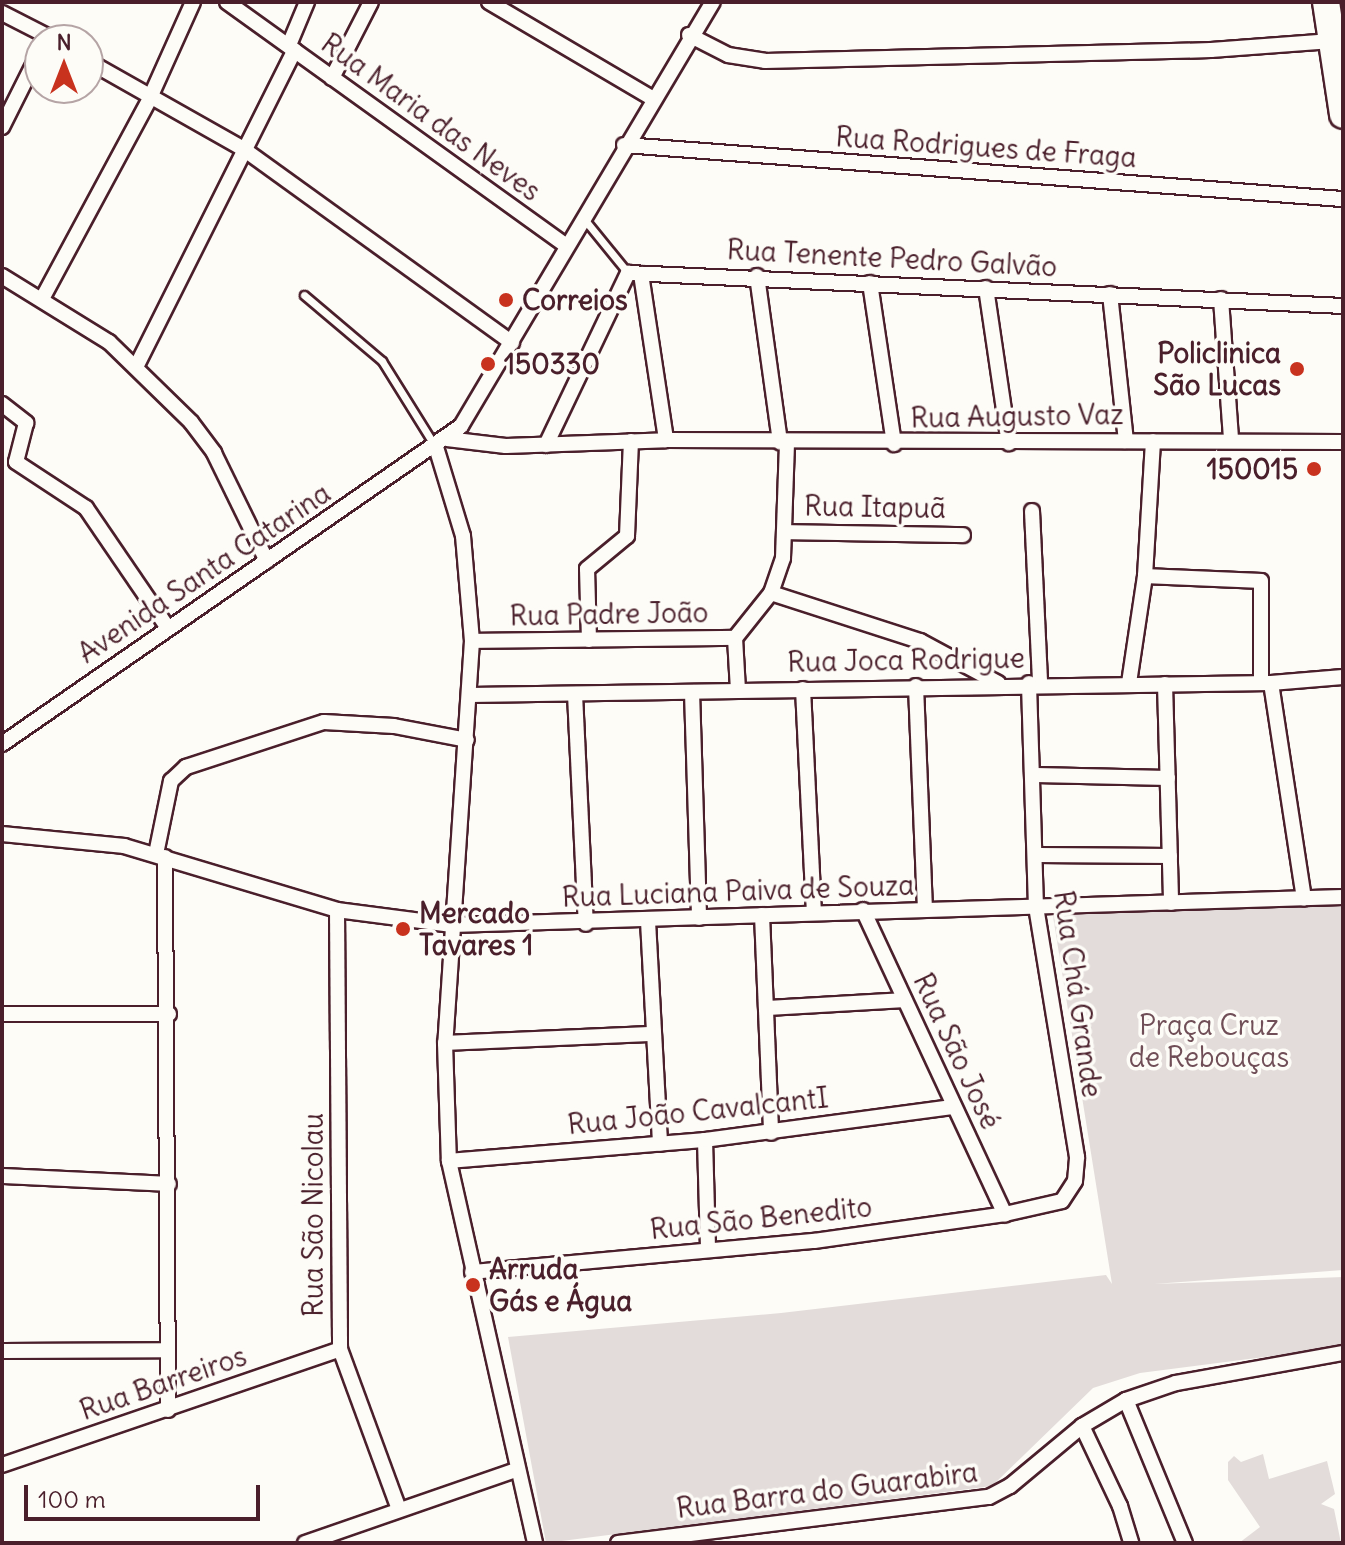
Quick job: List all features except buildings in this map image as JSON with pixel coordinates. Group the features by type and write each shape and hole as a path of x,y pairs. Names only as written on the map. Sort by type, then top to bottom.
{"highway":[{"path":"1326,2 1343,115"}],"street":[{"path":"42,299 149,100 193,2"},
{"name":"Rua Maria das Neves","path":"227,2 566,246"},
{"path":"137,365 292,48 307,2"},
{"path":"332,78 371,2"},
{"path":"489,2 652,98"},
{"name":"Avenida Santa Catarina","path":"2,744 441,443 468,417 624,145 689,35 713,2"},
{"path":"2,13 24,24"},
{"path":"689,35 728,55 765,61 1211,50 1332,41"},
{"path":"104,71 149,100 242,148 512,343"},
{"path":"2,127 24,83"},
{"name":"Rua Rodrigues de Fraga","path":"624,145 1343,199"},
{"path":"635,274 666,440"},
{"path":"546,445 635,274"},
{"name":"Rua Tenente Pedro Galvão","path":"635,274 757,276 1343,306"},
{"path":"2,276 42,299 137,365 205,437 267,561"},
{"path":"757,276 783,442 786,532 771,593 920,641 999,683"},
{"path":"870,283 894,444"},
{"path":"986,288 1009,443"},
{"path":"1110,294 1126,441"},
{"path":"1221,299 1231,440"},
{"path":"2,404 26,423 16,462 86,508 168,628"},
{"name":"Rua Augusto Vaz","path":"441,443 546,445 666,440 894,444 1231,440 1343,442"},
{"path":"589,640 587,569 627,536 631,441"},
{"path":"1129,683 1145,576 1153,441"},
{"path":"441,443 463,536 472,641 445,1043 449,1161 516,1470 535,1543"},
{"name":"Rua Chá Grande","path":"1032,511 1038,855 1036,907 1077,1157 1071,1191 1053,1204"},
{"name":"Rua Itapuã","path":"786,532 963,535"},
{"path":"1145,576 1250,577 1262,584 1266,683 1304,898"},
{"name":"Rua Padre João","path":"472,641 735,638 771,593"},
{"path":"735,638 738,690"},
{"name":"Rua Joca Rodrigue","path":"470,695 999,683 1266,683 1343,677"},
{"path":"1165,684 1171,903"},
{"path":"916,686 925,909"},
{"path":"803,689 814,913"},
{"path":"692,692 699,918"},
{"path":"575,694 586,924"},
{"path":"168,1410 169,1014 161,856 171,781 186,767 324,722 381,725 467,740"},
{"path":"1036,775 1168,778"},
{"name":"Rua Luciana Paiva de Souza","path":"2,834 124,846 337,910 452,925 586,924 863,910 1343,897"},
{"path":"1038,855 1170,856"},
{"name":"Rua São Nicolau","path":"337,910 340,1349 399,1509"},
{"name":"Rua São José","path":"863,910 1005,1214"},
{"path":"762,915 771,1133"},
{"path":"648,921 660,1144"},
{"path":"766,1008 903,1000"},
{"path":"2,1014 169,1014"},
{"path":"445,1043 654,1034"},
{"name":"Rua João CavalcantI","path":"449,1161 771,1133 953,1107"},
{"path":"705,1140 708,1250"},
{"path":"2,1176 169,1184"},
{"name":"Rua São Benedito","path":"472,1272 814,1241 1005,1214 1053,1204"},
{"name":"Rua Barreiros","path":"2,1465 340,1349"},
{"path":"2,1351 168,1350"},
{"name":"Rua Barra do Guarabira","path":"618,1543 989,1497 1082,1426 1126,1400 1176,1383 1343,1353"},
{"path":"1126,1400 1185,1543"},
{"path":"1082,1426 1120,1506 1131,1543"},
{"path":"305,1543 516,1470"}],"lane":[{"path":"583,218 635,274"},
{"path":"304,295 382,361 441,443"}],"green space":[{"name":"Praça Cruz de Rebouças","path":"1343,902 1343,1270 1154,1284 1343,1277 1343,1347 1140,1373 1093,1388 992,1486 546,1543 508,1337 781,1313 1106,1275 1112,1284 1052,910"},
{"path":"1263,1454 1269,1479 1327,1461 1335,1494 1321,1504 1334,1509 1341,1543 1239,1543 1260,1527 1228,1480 1228,1462 1234,1456 1241,1462"}],"place":[{"name":"Correios","path":"506,300"},
{"name":"150330","path":"488,364"},
{"name":"Policlinica São Lucas","path":"1297,369"},
{"name":"150015","path":"1314,469"},
{"name":"Mercado Tavares 1","path":"403,929"},
{"name":"Arruda Gás e Água","path":"473,1285"}]}
